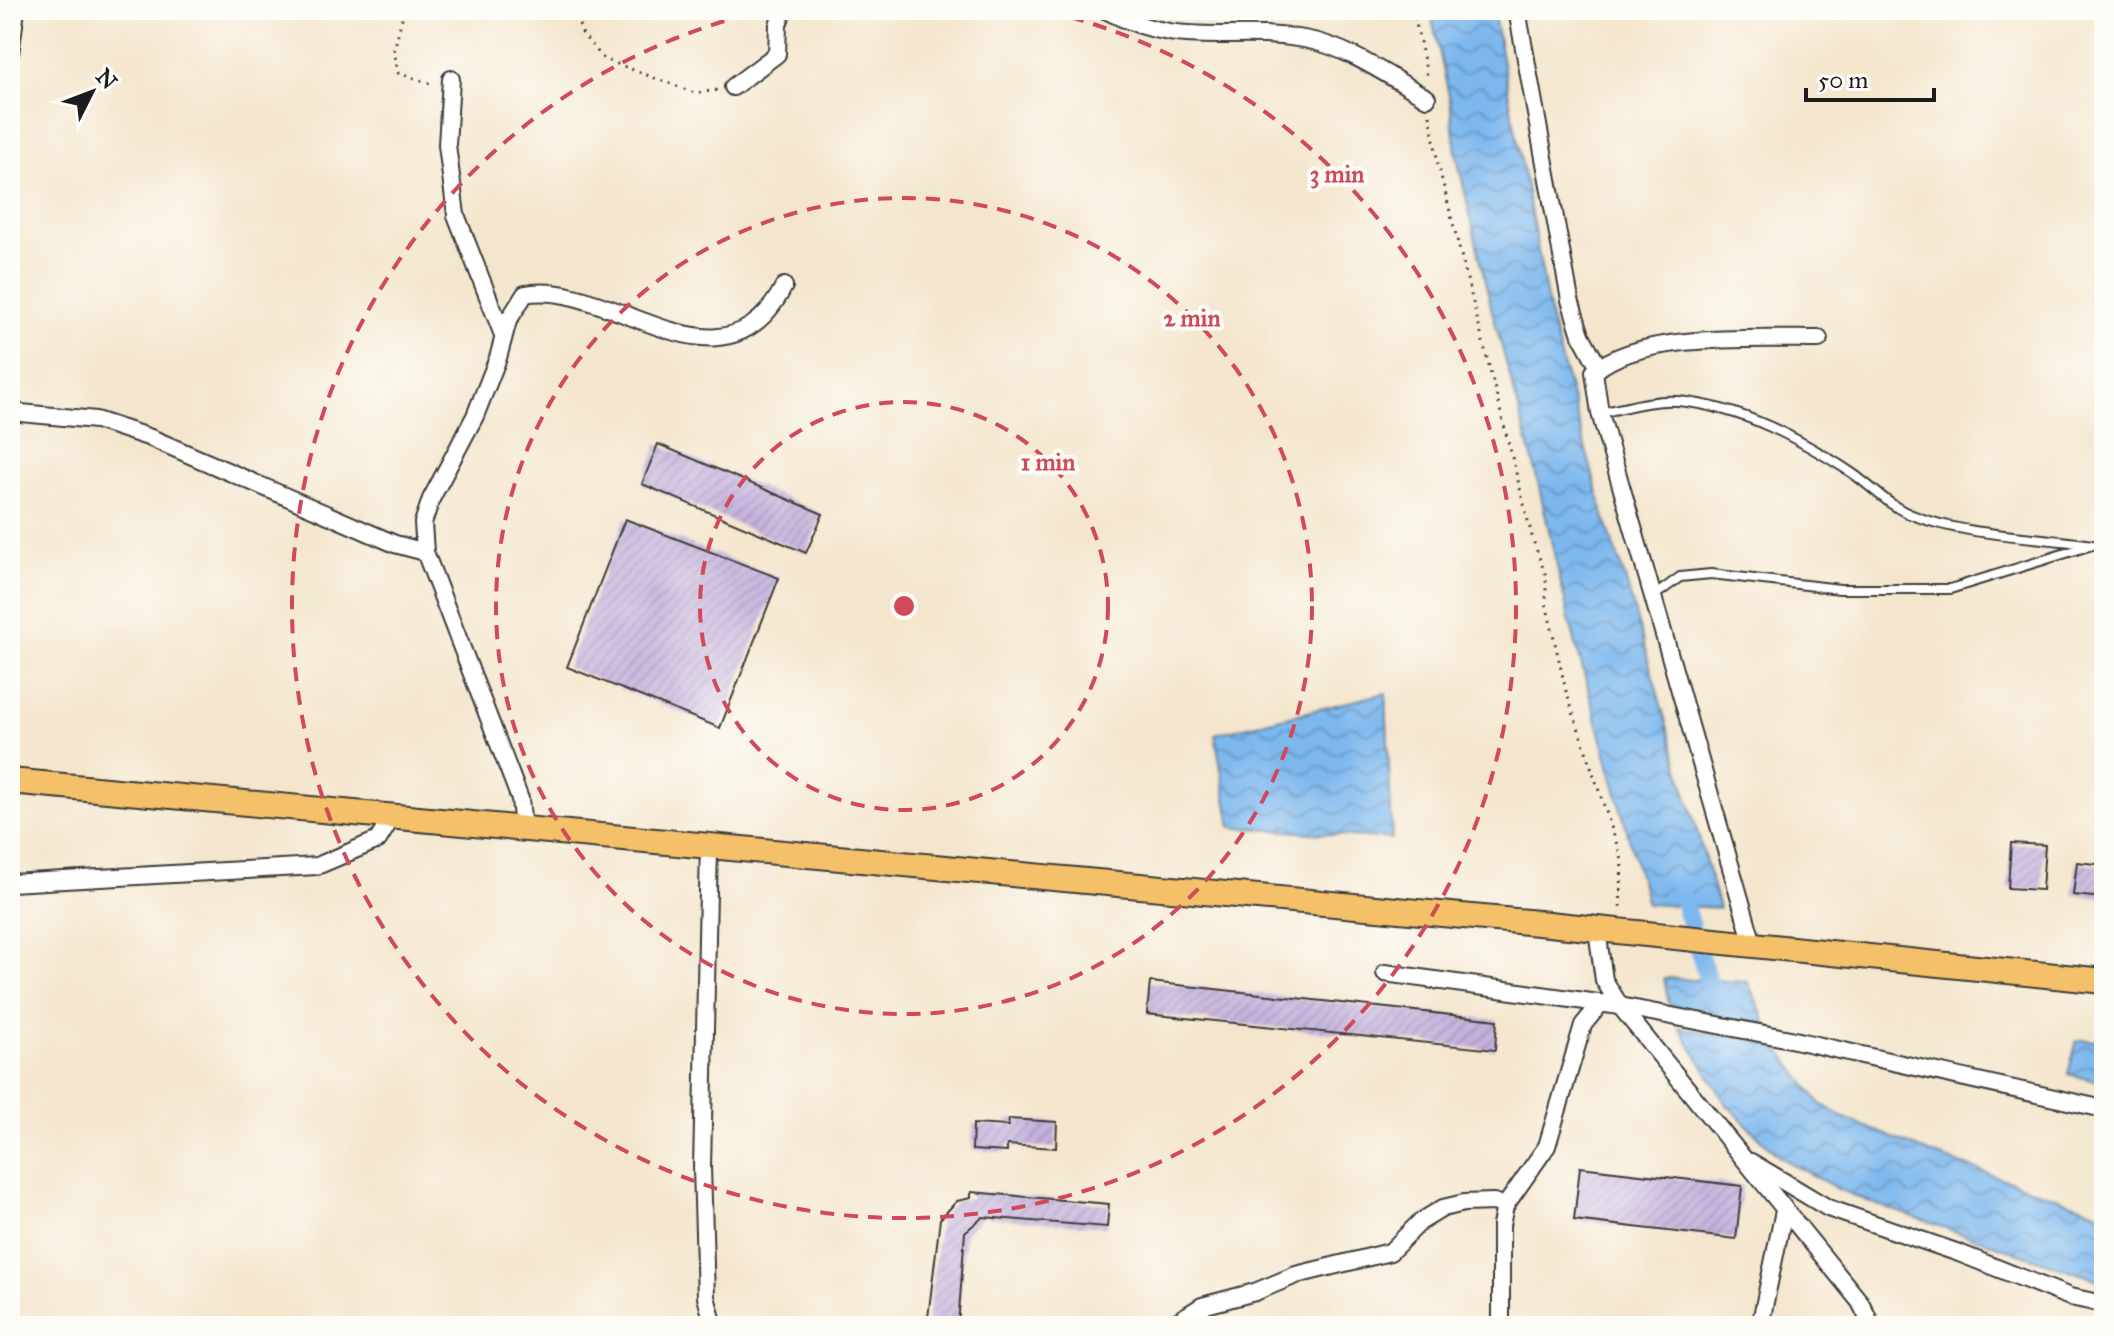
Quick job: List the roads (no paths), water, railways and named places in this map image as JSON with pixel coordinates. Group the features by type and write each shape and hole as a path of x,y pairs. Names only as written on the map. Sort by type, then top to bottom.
{"main road":[{"path":"10,781 1753,944 2104,981"}],"street":[{"path":"10,54 16,10"},
{"path":"733,87 777,54 778,25 783,10"},
{"path":"1105,10 1136,26 1176,35 1306,39 1357,59 1427,98"},
{"path":"1517,10 1570,300 1581,335 1599,368"},
{"path":"451,85 447,145 456,215 504,336"},
{"path":"523,829 520,799 425,552 423,523 431,499 475,416 508,321 525,294 545,290 566,292 665,330 727,336 759,323 771,311 784,286"},
{"path":"1753,944 1600,413 1594,372 1623,352 1717,340 1819,339"},
{"path":"10,412 96,420 151,438 395,544 425,552"},
{"path":"10,883 317,866 378,840 392,817"},
{"path":"709,846 702,1168 706,1297 714,1326"},
{"path":"1608,931 1604,980 1620,1006 1860,1302 1872,1326"},
{"path":"1385,973 1620,1006 1790,1039 2104,1109"},
{"path":"1501,1326 1501,1225 1505,1206 1547,1146 1583,1025 1590,1012 1601,1003"},
{"path":"1739,1155 1828,1208 1959,1253 2070,1297 2104,1304"},
{"path":"1170,1326 1202,1306 1255,1292 1296,1275 1390,1252 1420,1222 1443,1208 1464,1203 1494,1202 1505,1206"},
{"path":"1760,1326 1784,1211"}],"lane":[{"path":"1600,413 1653,402 1678,401 1716,409 1756,421 1807,444 1909,515 1959,528 2104,545"},
{"path":"1653,596 1680,577 1711,574 1840,589 1950,589 2092,545"}],"water":[{"path":"1430,10 1493,10 1551,320 1604,516 1625,578 1719,908 1647,904 1569,619 1534,465 1492,311 1456,153 1450,100"},
{"path":"1386,693 1392,839 1231,827 1215,734"},
{"path":"1664,978 1748,982 1766,1023 1669,1005"},
{"path":"1679,1027 1777,1046 1820,1103 1840,1116 1929,1153 2104,1214 2104,1282 1875,1204 1838,1189 1779,1157 1727,1105"},
{"path":"2077,1040 2104,1041 2104,1083 2068,1074"}],"waterway":[{"path":"1677,883 1709,982 1744,1038"}]}
